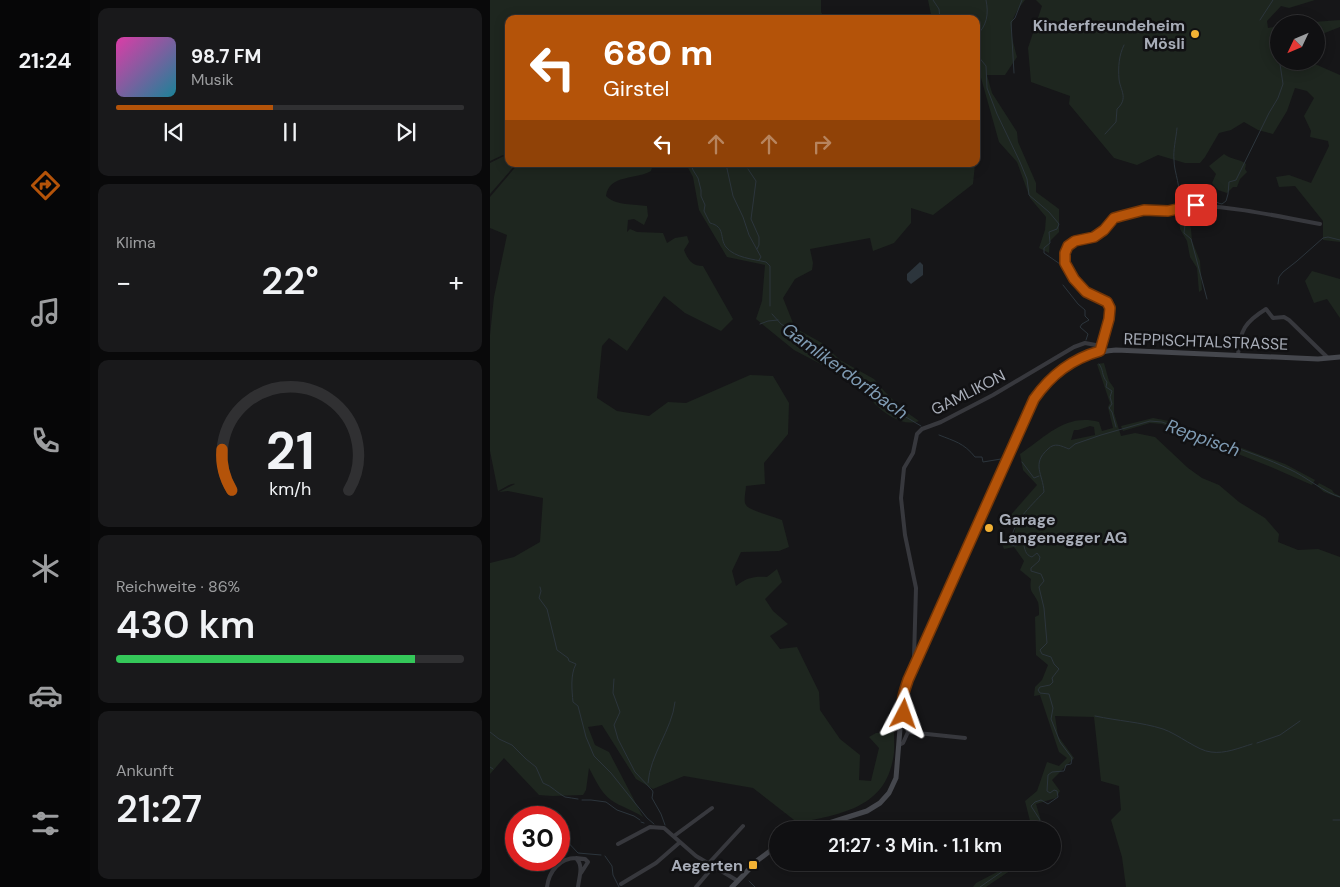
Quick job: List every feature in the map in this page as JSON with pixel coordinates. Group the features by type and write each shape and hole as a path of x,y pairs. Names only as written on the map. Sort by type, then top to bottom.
{"main road":[{"name":"REPPISCHTALSTRASSE","path":"835,821 867,811 880,803 893,786 906,689 1034,399 1049,380 1064,367 1100,349 1340,357"},
{"path":"732,887 758,860 769,852"}],"street":[{"path":"1100,349 1109,319 1110,308 1107,302 1086,292 1074,279 1065,263 1065,253 1068,246 1075,241 1094,237 1104,230 1114,218 1144,210 1168,211 1196,205 1221,207 1320,224"},
{"path":"1238,355 1247,322 1266,309 1273,318 1284,317 1289,320 1328,358"},
{"name":"GAMLIKON","path":"917,661 914,658 916,588 905,535 901,498 904,468 912,453 917,434 922,429 941,422 993,395 1074,347 1085,343 1100,349"},
{"path":"899,745 908,732 902,709"},
{"path":"908,732 965,738"},
{"path":"674,836 712,808"},
{"path":"708,864 743,826"},
{"path":"618,844 650,827 664,828 679,843 708,864 738,880"},
{"path":"622,884 656,863 679,843"},
{"path":"576,858 579,861 581,873"},
{"path":"547,887 549,877 563,860 585,858 588,862 581,873 578,887"},
{"path":"696,887 713,866"}],"shaded area":[{"path":"490,0 821,0 823,15 505,15 505,167 513,167 490,194 490,163 504,156 490,161"},
{"path":"928,0 1025,0 1015,15 1012,27 1017,57 1005,75 987,75 992,93 1017,132 1018,142 1036,183 1036,192 1059,209 1059,232 1050,241 1049,253 1039,248 1045,230 1046,217 1030,198 1017,162 999,142 980,74 980,15 931,15"},
{"path":"1036,0 1315,0 1289,8 1281,6 1273,15 1270,15 1267,21 1268,28 1270,28 1270,70 1325,70 1325,68 1340,75 1340,242 1323,240 1323,221 1295,186 1279,187 1276,177 1289,175 1311,183 1329,146 1328,141 1310,137 1311,131 1304,116 1314,98 1307,91 1295,88 1287,111 1273,134 1258,130 1244,122 1231,130 1219,133 1200,163 1185,163 1158,155 1137,165 1114,158 1069,104 1070,96 1031,82 1028,48 1042,6"},
{"path":"1340,20 1340,27 1325,33 1325,21"},
{"path":"1224,154 1244,162 1247,172 1240,179 1237,187 1233,187 1227,193 1218,190 1212,183 1216,174 1209,166"},
{"path":"515,167 652,167 651,171 645,174 612,184 606,196 615,202 647,206 648,216 644,225 634,219 628,220 627,232 630,229 637,232 663,233 667,243 675,238 687,236 689,242 684,250 687,257 693,264 703,266 733,319 721,331 685,313 664,296 627,351 609,338 602,346 597,398 617,411 649,416 668,402 686,403 750,375 773,376 789,403 788,434 764,463 765,484 746,486 745,503 756,511 782,520 789,547 779,551 741,552 732,571 736,586 750,578 767,577 777,569 782,582 765,599 773,611 788,624 770,636 780,649 797,647 819,692 820,710 840,739 860,755 859,780 871,781 879,748 869,737 876,733 894,732 894,756 888,776 880,789 870,799 844,812 807,821 795,821 753,788 684,776 653,789 636,779 602,725 588,727 595,745 609,752 643,817 607,797 589,768 586,790 583,795 539,795 504,758 490,774 490,563 514,557 540,542 543,498 508,491 499,492 515,484 498,491 490,451 490,335 494,297 507,235 490,228 490,197"},
{"path":"688,167 975,167 973,184 933,215 911,208 911,223 894,243 873,251 870,238 810,249 813,263 812,270 795,279 783,298 795,328 822,343 840,360 874,379 902,409 919,421 901,421 890,416 874,403 868,389 794,350 756,319 762,301 765,265 727,257 699,210 693,177"},
{"path":"1183,212 1186,213 1191,229 1192,241 1200,261 1202,290 1199,292 1197,268 1190,257 1187,241 1180,229 1179,219"},
{"path":"920,262 923,265 923,275 911,284 907,280 907,274"},
{"path":"1312,271 1340,279 1340,318 1327,299 1314,303 1305,281"},
{"path":"1104,363 1109,381 1114,388 1114,413 1121,436 1135,433 1155,437 1188,468 1202,478 1219,485 1239,502 1265,518 1279,534 1278,542 1298,550 1318,549 1340,557 1340,887 1126,887 1122,857 1111,820 1121,810 1119,786 1101,781 1094,717 1055,716 1058,736 1074,758 1052,780 1060,791 1056,798 1036,804 1041,821 1030,821 1025,801 1037,791 1047,762 1059,766 1067,758 1059,752 1040,695 1034,696 1035,687 1042,680 1048,665 1036,655 1035,617 1039,615 1039,608 1038,602 1031,590 1031,579 1020,570 1024,561 1014,547 1004,549 1000,540 1013,539 1017,521 1009,517 1037,485 1023,470 1020,454 1056,428 1076,421 1099,422 1102,431 1113,428 1108,407 1110,403 1097,364","holes":["1090,426 1094,427 1095,435 1071,440 1074,430"]},
{"path":"1153,418 1169,421 1285,464 1315,480 1312,485 1162,424 1150,423 1123,431 1121,426"},
{"path":"1319,483 1332,490 1340,498 1324,492 1317,486"},
{"path":"999,871 1010,871 986,887 973,887 976,883"}],"waterway":[{"path":"933,0 939,9 940,15"},
{"path":"980,31 986,20 986,0"},
{"path":"1014,73 1011,22 1015,18 1022,0"},
{"path":"1260,20 1273,0"},
{"path":"1105,134 1116,122 1117,109 1123,101 1119,70 1120,57 1124,45"},
{"path":"980,58 986,66 987,88 997,114 1027,179 1029,195 1049,212 1059,224 1057,229 1049,232 1050,243 1044,248 1044,253 1060,264"},
{"path":"1184,206 1210,199 1221,204 1226,201 1229,182 1236,180 1278,98 1283,84 1281,70"},
{"path":"1177,128 1174,165 1179,191 1178,201"},
{"name":"Gamlikerdorfbach","path":"692,167 698,178 701,196 705,205 704,211 710,223 720,230 726,247 734,254 766,262 770,266 770,306"},
{"path":"727,167 733,196 749,235 761,257 759,260"},
{"path":"748,169 756,181 751,219 759,237 757,249"},
{"path":"1186,216 1184,233 1191,239 1207,299"},
{"path":"1278,284 1279,277 1283,272 1323,238 1328,237 1340,240"},
{"path":"1063,285 1085,310 1085,316 1089,320 1080,327 1088,334 1086,340"},
{"name":"Gamlikerdorfbach","path":"772,314 786,327 789,334 807,346 816,349 830,362 871,386 876,398 881,399 889,407 921,426"},
{"path":"760,324 778,320"},
{"path":"1099,364 1107,382 1106,387 1112,391 1110,397 1112,404 1109,408 1116,427"},
{"name":"Reppisch","path":"1039,821 1031,806 1041,800 1048,804 1058,797 1057,791 1054,790 1050,793 1047,791 1048,775 1052,772 1064,771 1066,765 1071,764 1072,758 1060,742 1051,719 1053,708 1049,694 1040,693 1038,690 1040,687 1050,685 1053,682 1052,678 1059,669 1051,657 1042,654 1040,650 1047,643 1044,608 1039,587 1044,581 1041,574 1031,571 1031,568 1039,561 1040,557 1037,553 1032,557 1028,555 1023,542 1016,546 1011,545 1014,530 1018,523 1044,492 1039,469 1043,454 1053,446 1058,445 1069,449 1075,444 1101,435 1150,421 1162,422 1274,462 1340,497"},
{"name":"Gamlikerdorfbach","path":"939,435 963,445 975,457 982,457 983,462 1001,459"},
{"name":"Gamlikerdorfbach","path":"1022,462 1034,478 1039,476"},
{"path":"540,587 539,598 547,609 557,650 568,658 569,661 576,664 572,678 573,702 578,706 586,737 594,756 654,824"},
{"path":"614,679 613,693 620,712 614,725 618,739 635,772 652,790 652,798 665,825"},
{"path":"648,783 653,762 670,722 675,702"},
{"path":"1095,716 1163,729 1200,749 1211,752 1227,751 1252,744"},
{"path":"1257,743 1280,735 1300,721"},
{"path":"490,732 512,745 536,767 543,783 565,797 578,799"},
{"path":"582,800 606,802 617,810 640,820"},
{"path":"1333,820 1340,820"},
{"path":"570,844 578,853 601,855"},
{"path":"605,856 612,866 613,875 619,887"},
{"name":"Reppisch","path":"980,887 1003,871"},
{"path":"749,881 755,887"}],"place":[{"name":"Kinderfreundeheim Mösli","path":"1195,34"},
{"name":"Garage Langenegger AG","path":"989,528"},
{"name":"Aegerten","path":"753,865"}],"route":[{"path":"904,714 902,704 908,680 1028,410 1042,388 1057,372 1086,355 1100,351 1109,319 1110,308 1107,302 1086,292 1074,279 1065,263 1065,253 1068,246 1075,241 1094,237 1104,230 1114,218 1144,210 1168,211 1196,205"}]}
